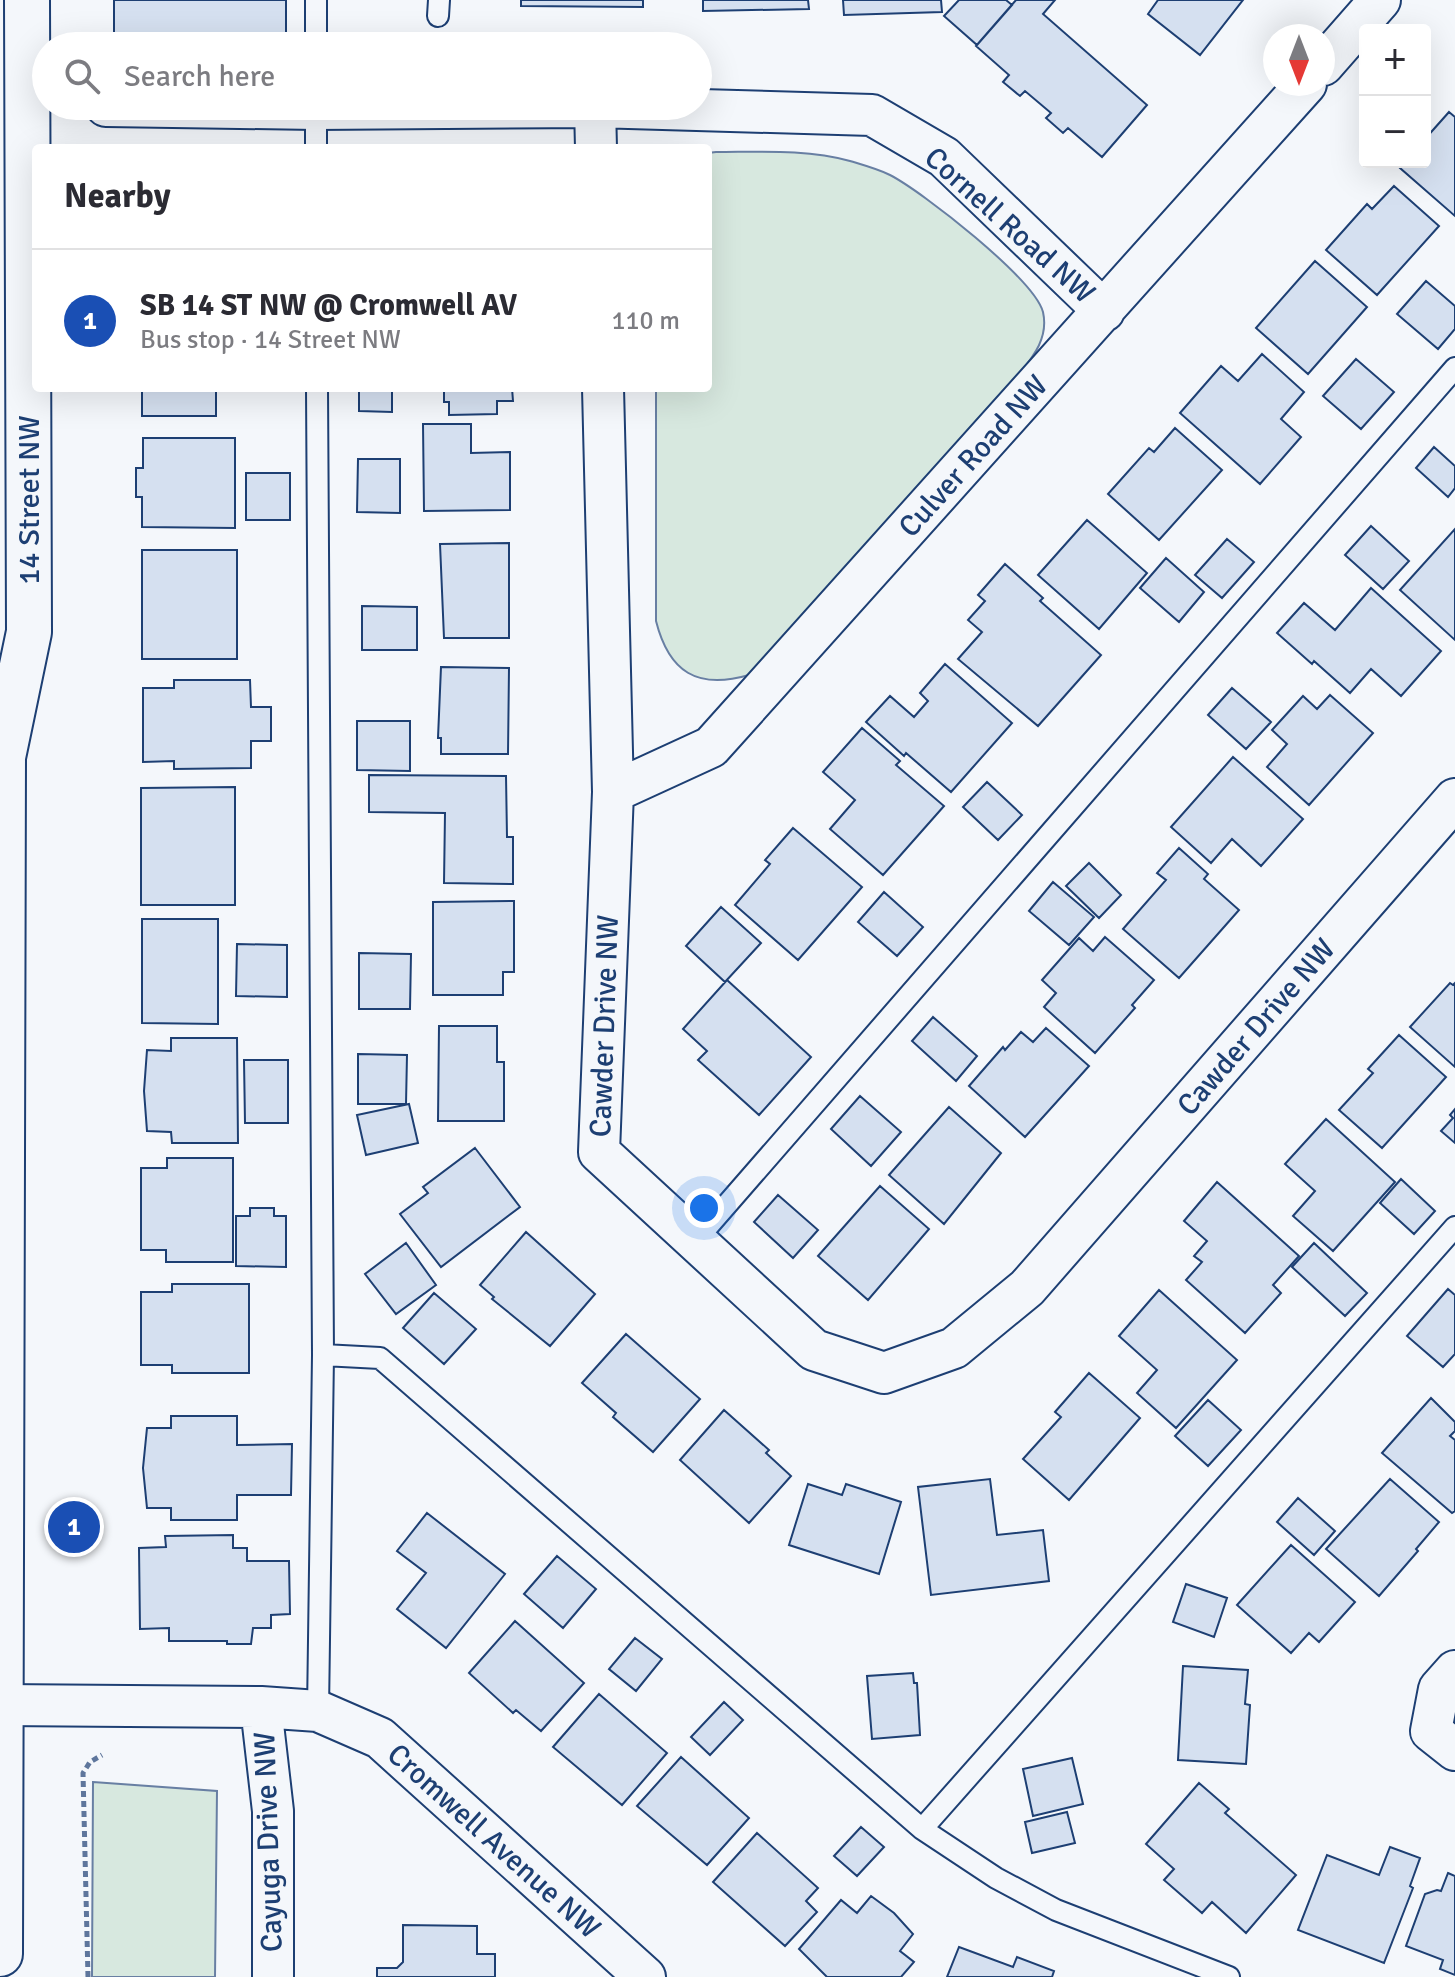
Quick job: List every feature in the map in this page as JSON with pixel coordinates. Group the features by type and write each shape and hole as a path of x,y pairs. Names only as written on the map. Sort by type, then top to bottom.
{"main road":[{"name":"14 Street NW","path":"27,0 32,52"},
{"name":"14 Street NW","path":"36,144 37,120"},
{"name":"14 Street NW","path":"0,1954 1,752 29,632 33,392"}],"street":[{"path":"1335,51 1380,0"},
{"name":"Culver Road NW","path":"613,792 711,747 1295,96"},
{"name":"Cornell Road NW","path":"712,110 872,115 944,157 1104,311"},
{"path":"595,120 596,144"},
{"name":"Cawder Drive NW","path":"603,392 613,792 599,1152 814,1350 884,1373 954,1348 1027,1288 1455,799"},
{"path":"1455,1671 1439,1689 1431,1731 1455,1750"},
{"name":"Cromwell Avenue NW","path":"1,1705 261,1707 318,1711 380,1738 645,1977"},
{"name":"Cayuga Drive NW","path":"261,1707 273,1811 273,1977"}],"lane":[{"path":"316,0 316,32"},
{"path":"316,120 316,144"},
{"path":"696,1240 1455,368"},
{"path":"317,392 323,1355 318,1711"},
{"path":"922,1829 1455,1227"},
{"path":"323,1355 380,1358 922,1829 996,1878 1056,1910 1229,1977"}],"path":[{"path":"88,1977 83,1773 90,1762 102,1755"}],"shaded area":[{"path":"712,152 783,152 834,157 890,175 951,217 1020,279 1035,297 1043,312 1044,322 1038,348 1017,377 749,675 714,680 688,673 677,664 662,639 656,621 656,392 712,392"},
{"path":"93,1782 217,1791 215,1977 92,1977"}],"building":[{"path":"114,0 286,0 286,32 114,32"},
{"path":"521,0 643,0 643,7 521,6"},
{"path":"703,0 808,0 809,9 703,11"},
{"path":"843,0 941,0 942,12 844,15"},
{"path":"959,0 1006,0 1012,5 977,45 944,16"},
{"path":"1016,0 1055,0 1043,14 1147,105 1102,157 1068,128 1063,133 1046,118 1051,113 1025,91 1020,96 1003,82 1009,75 976,46"},
{"path":"1158,0 1243,0 1200,55 1148,14"},
{"path":"1449,112 1455,117 1455,216 1400,168 1431,168 1431,132"},
{"path":"1394,186 1439,226 1377,295 1326,250 1367,204 1372,209"},
{"path":"1315,261 1367,307 1308,374 1256,328"},
{"path":"1426,281 1455,306 1455,329 1438,349 1397,314"},
{"path":"1262,354 1304,392 1281,419 1301,437 1260,484 1180,413 1221,366 1238,381"},
{"path":"1356,359 1394,392 1361,429 1323,396"},
{"path":"142,392 216,392 216,416 142,416"},
{"path":"359,392 392,392 392,412 359,411"},
{"path":"444,392 512,392 513,401 497,401 497,414 449,415 449,402 444,402"},
{"path":"423,424 471,424 471,453 510,452 510,510 424,511"},
{"path":"1175,428 1222,470 1159,540 1108,494 1149,448 1154,452"},
{"path":"143,438 235,438 235,528 142,527 142,497 136,497 136,468 143,468"},
{"path":"1434,447 1455,466 1455,488 1448,497 1416,468"},
{"path":"358,459 400,459 400,513 357,512"},
{"path":"246,473 290,473 290,520 246,520"},
{"path":"1087,520 1147,573 1099,629 1038,575"},
{"path":"1371,526 1409,561 1383,589 1345,555"},
{"path":"1455,529 1455,640 1400,590"},
{"path":"1227,539 1254,562 1222,598 1195,575"},
{"path":"509,543 509,638 444,638 440,544"},
{"path":"142,550 237,550 237,659 142,659"},
{"path":"1166,558 1204,592 1179,622 1140,588"},
{"path":"1005,564 1043,598 1040,601 1101,655 1038,726 958,659 982,632 968,620 985,601 978,595"},
{"path":"1371,588 1441,651 1401,696 1371,669 1350,693 1277,633 1304,603 1335,630"},
{"path":"362,606 417,607 417,650 362,650"},
{"path":"945,664 1012,723 951,792 866,722 890,696 914,717 928,701 920,693"},
{"path":"441,667 509,668 508,754 441,754 441,738 438,738"},
{"path":"174,680 250,680 251,707 271,707 271,741 251,741 251,768 174,769 174,761 143,762 143,688 174,688"},
{"path":"1232,688 1271,722 1246,749 1208,715"},
{"path":"1330,695 1373,733 1309,805 1267,767 1287,744 1272,730 1303,696 1317,709"},
{"path":"357,721 410,721 410,771 357,770"},
{"path":"862,728 900,761 896,765 944,806 883,875 830,829 855,800 823,772"},
{"path":"1233,757 1303,819 1261,866 1232,839 1211,863 1171,827"},
{"path":"369,775 506,776 507,837 513,837 513,884 444,883 445,813 369,812"},
{"path":"987,782 1022,815 998,840 963,807"},
{"path":"235,787 235,905 141,905 141,788"},
{"path":"793,828 862,887 798,960 735,905 770,864 765,860"},
{"path":"1179,848 1208,874 1204,879 1239,910 1179,978 1123,929 1166,880 1157,873"},
{"path":"1089,863 1121,895 1099,918 1066,886"},
{"path":"1053,882 1094,917 1069,945 1029,911"},
{"path":"884,892 923,927 897,956 858,922"},
{"path":"514,901 514,972 503,972 503,995 433,995 433,902"},
{"path":"721,907 761,943 725,982 686,946"},
{"path":"142,919 218,919 218,1024 142,1023"},
{"path":"1105,937 1154,980 1132,1005 1135,1008 1095,1053 1044,1007 1056,993 1042,980 1079,938 1093,951"},
{"path":"237,944 287,945 287,997 236,996"},
{"path":"359,953 411,954 410,1009 359,1009"},
{"path":"727,980 811,1057 759,1115 698,1060 707,1051 683,1029"},
{"path":"1450,983 1455,983 1455,1067 1410,1027"},
{"path":"933,1017 977,1056 956,1081 912,1041"},
{"path":"439,1026 497,1026 497,1062 504,1062 504,1121 438,1121"},
{"path":"1046,1028 1089,1066 1025,1137 969,1086 1003,1047 1005,1050 1021,1032 1033,1042"},
{"path":"1399,1035 1446,1077 1382,1148 1339,1110 1373,1073 1368,1069"},
{"path":"171,1038 237,1038 238,1143 172,1143 171,1132 147,1131 144,1091 147,1050 171,1051"},
{"path":"358,1054 407,1055 406,1104 358,1104"},
{"path":"244,1060 288,1060 288,1123 245,1123"},
{"path":"860,1096 901,1132 871,1166 831,1129"},
{"path":"409,1104 418,1143 366,1155 357,1115"},
{"path":"949,1107 1001,1153 944,1224 889,1175"},
{"path":"1455,1109 1455,1143 1441,1131 1453,1118 1450,1115"},
{"path":"1326,1119 1395,1182 1333,1251 1293,1216 1315,1191 1285,1164"},
{"path":"475,1148 520,1207 441,1267 400,1214 428,1193 423,1187"},
{"path":"167,1158 233,1158 233,1262 166,1262 166,1250 141,1250 141,1168 167,1168"},
{"path":"1401,1179 1435,1211 1414,1234 1380,1203"},
{"path":"1217,1182 1299,1256 1273,1285 1281,1293 1245,1333 1186,1280 1202,1262 1194,1256 1207,1241 1184,1221"},
{"path":"880,1186 929,1229 868,1300 818,1256"},
{"path":"778,1195 818,1230 793,1258 754,1222"},
{"path":"250,1208 274,1208 274,1216 286,1216 286,1267 236,1266 236,1216 250,1216"},
{"path":"526,1232 595,1294 550,1346 492,1299 494,1297 480,1285"},
{"path":"406,1243 436,1285 396,1314 365,1274"},
{"path":"1314,1243 1367,1293 1345,1316 1292,1267"},
{"path":"172,1284 249,1284 249,1373 172,1373 172,1365 141,1365 141,1292 172,1292"},
{"path":"1448,1289 1455,1295 1455,1354 1443,1367 1407,1336"},
{"path":"1159,1290 1237,1360 1176,1428 1137,1393 1157,1370 1119,1336"},
{"path":"434,1293 476,1329 444,1364 403,1328"},
{"path":"626,1334 700,1399 653,1452 613,1417 616,1413 582,1383"},
{"path":"1089,1373 1140,1418 1069,1500 1023,1459 1061,1417 1055,1412"},
{"path":"1431,1398 1455,1422 1455,1431 1450,1436 1455,1440 1455,1511 1452,1513 1382,1453"},
{"path":"1208,1400 1241,1430 1208,1466 1175,1436"},
{"path":"724,1410 769,1450 766,1453 791,1476 749,1523 680,1460"},
{"path":"171,1416 237,1416 237,1445 292,1444 291,1495 237,1495 237,1520 171,1520 171,1508 147,1508 143,1468 147,1428 171,1428"},
{"path":"990,1479 997,1535 1043,1530 1049,1581 931,1595 918,1487"},
{"path":"1390,1479 1439,1522 1379,1596 1326,1549"},
{"path":"808,1484 842,1495 846,1484 901,1502 879,1574 789,1545"},
{"path":"1298,1498 1335,1531 1314,1555 1277,1522"},
{"path":"427,1513 505,1574 446,1648 397,1609 426,1573 397,1551"},
{"path":"233,1535 233,1548 247,1548 247,1561 289,1561 290,1614 271,1615 271,1628 253,1628 251,1644 169,1641 169,1628 140,1629 139,1548 166,1547 165,1536"},
{"path":"1291,1545 1355,1602 1319,1642 1309,1633 1291,1653 1237,1605"},
{"path":"557,1556 596,1589 563,1628 524,1594"},
{"path":"1186,1584 1227,1598 1214,1637 1173,1622"},
{"path":"515,1621 584,1683 541,1731 516,1710 513,1713 469,1673"},
{"path":"635,1638 662,1659 636,1691 609,1669"},
{"path":"1183,1666 1248,1670 1245,1704 1250,1705 1246,1764 1178,1760"},
{"path":"913,1673 914,1683 917,1683 920,1735 872,1739 867,1676"},
{"path":"599,1694 667,1753 622,1805 553,1747"},
{"path":"724,1702 743,1720 710,1755 691,1737"},
{"path":"681,1757 749,1818 707,1865 637,1806"},
{"path":"1072,1758 1083,1804 1033,1816 1023,1769"},
{"path":"1199,1783 1229,1809 1225,1813 1296,1875 1246,1933 1212,1902 1202,1913 1164,1880 1174,1869 1146,1844"},
{"path":"1067,1812 1075,1843 1032,1853 1025,1822"},
{"path":"861,1827 884,1847 857,1876 834,1856"},
{"path":"757,1833 818,1888 806,1901 817,1912 785,1946 713,1882"},
{"path":"1390,1847 1420,1858 1410,1886 1413,1888 1384,1963 1298,1930 1327,1855 1379,1875"},
{"path":"1448,1873 1455,1876 1455,1975 1440,1969 1443,1960 1406,1946 1425,1894 1441,1891"},
{"path":"871,1896 894,1913 913,1934 900,1951 914,1962 901,1977 827,1977 799,1949 841,1900 857,1913"},
{"path":"403,1925 477,1926 477,1954 495,1954 495,1977 377,1977 377,1968 397,1968 403,1962"},
{"path":"959,1947 1013,1967 1017,1957 1054,1971 1052,1977 947,1977"}],"place":[{"name":"SB 14 ST NW @ Cromwell AV","path":"74,1527"}]}
